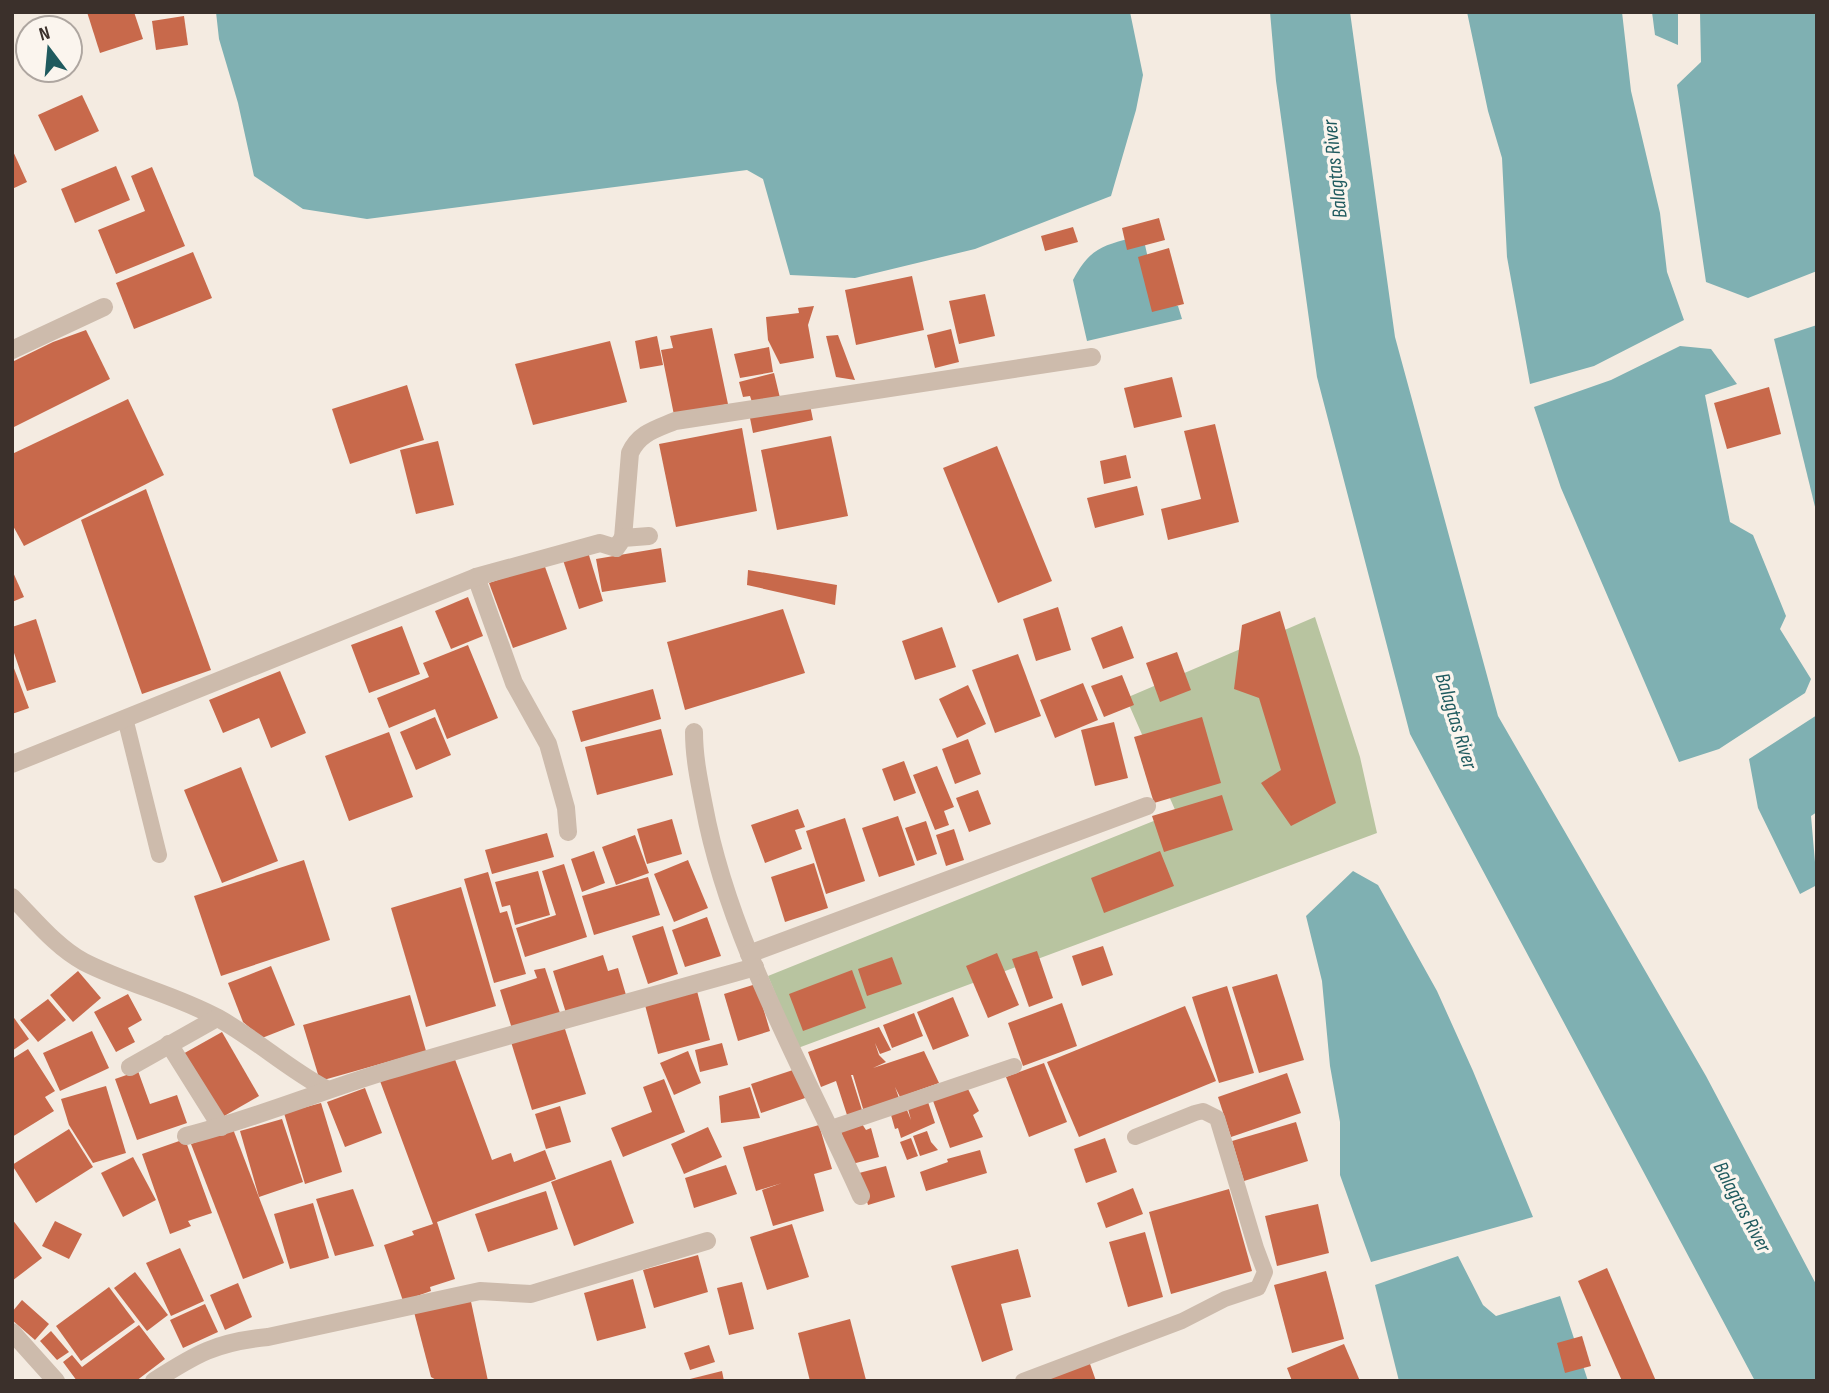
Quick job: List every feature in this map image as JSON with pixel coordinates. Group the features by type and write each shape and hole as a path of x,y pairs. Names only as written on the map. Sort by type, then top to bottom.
{"street":[{"path":"12,350 104,307"},
{"path":"12,764 476,577 600,543 615,548 623,538 630,453 641,435 675,421 1092,357"},
{"path":"623,538 649,536"},
{"path":"476,577 514,683 548,744 566,808 568,832"},
{"path":"694,732 694,754 716,863 752,961 861,1196"},
{"path":"186,1136 221,1127 326,1089 505,1035 543,1027 752,961 1147,806"},
{"path":"12,897 54,940 82,961 217,1018 270,1051 305,1078 326,1089"},
{"path":"130,1067 217,1018"},
{"path":"169,1044 221,1127"},
{"path":"153,1381 199,1352 238,1339 268,1337 481,1291 531,1294 707,1241"},
{"path":"12,1332 56,1381"}],"lane":[{"path":"125,718 159,855"},
{"path":"831,1128 1014,1066"},
{"path":"1023,1381 1182,1321 1225,1299 1258,1288 1265,1272 1217,1118 1203,1111 1136,1136"}],"green space":[{"path":"1315,617 1360,757 1377,833 798,1048 768,976 1176,812 1126,698"}],"water":[{"path":"216,12 1130,12 1143,75 1136,110 1111,196 975,249 855,278 790,275 763,179 747,170 367,219 303,209 254,176 238,103 219,39"},
{"name":"Balagtas River","path":"1270,12 1350,12 1395,337 1498,716 1706,1076 1817,1286 1817,1381 1755,1381 1410,734 1317,377 1276,81"},
{"path":"1467,12 1622,12 1631,91 1660,213 1667,272 1684,320 1594,366 1530,384 1507,257 1502,158 1488,111"},
{"path":"1652,12 1678,12 1678,45 1655,35"},
{"path":"1700,12 1817,12 1817,271 1748,298 1706,282 1677,85 1701,62"},
{"path":"1132,238 1145,245 1152,276 1168,306 1178,306 1182,319 1087,341 1073,280 1084,262 1097,251"},
{"path":"1817,325 1817,515 1774,339"},
{"path":"1680,346 1711,349 1737,384 1705,395 1730,522 1753,535 1786,616 1780,629 1811,679 1805,693 1719,749 1679,762 1561,488 1534,407 1611,380"},
{"path":"1817,715 1817,812 1811,816 1817,885 1800,894 1758,808 1749,759"},
{"path":"1353,871 1378,885 1437,991 1533,1217 1371,1262 1340,1175 1340,1122 1330,1066 1322,981 1306,916"},
{"path":"1458,1256 1483,1305 1496,1316 1560,1296 1588,1381 1399,1381 1375,1285"}],"building":[{"path":"87,12 134,12 143,39 100,53"},
{"path":"184,16 188,45 156,50 152,21"},
{"path":"82,95 99,131 55,151 38,115"},
{"path":"12,149 27,182 12,189"},
{"path":"116,166 130,200 75,223 61,189"},
{"path":"152,167 185,246 116,274 98,230 145,211 131,176"},
{"path":"1159,218 1165,240 1127,250 1122,228"},
{"path":"1073,227 1078,242 1045,251 1041,236"},
{"path":"1169,248 1184,304 1152,312 1138,257"},
{"path":"193,252 212,298 134,329 116,283"},
{"path":"912,276 924,330 856,345 845,290"},
{"path":"985,294 995,336 959,344 949,301"},
{"path":"814,306 808,325 814,358 780,364 768,340 766,317 799,313 798,308"},
{"path":"712,328 728,404 674,415 661,350 673,348 670,336"},
{"path":"951,329 959,362 935,368 927,335"},
{"path":"86,330 110,379 12,428 12,362"},
{"path":"838,335 855,380 836,377 826,336"},
{"path":"657,336 663,365 640,369 635,341"},
{"path":"610,341 627,402 533,425 515,364"},
{"path":"769,347 773,372 740,378 734,354"},
{"path":"774,373 780,398 753,405 750,396 743,397 739,382"},
{"path":"1172,377 1182,417 1134,428 1124,388"},
{"path":"407,385 424,440 350,464 332,409"},
{"path":"1769,387 1781,434 1727,449 1714,403"},
{"path":"128,399 164,475 24,546 12,524 12,454"},
{"path":"810,405 813,420 753,433 750,418"},
{"path":"1215,424 1239,522 1168,540 1161,509 1201,499 1184,431"},
{"path":"742,428 757,511 676,527 659,444"},
{"path":"831,436 848,516 777,530 761,450"},
{"path":"438,441 454,505 416,514 400,450"},
{"path":"997,446 1052,581 998,603 943,468"},
{"path":"1126,455 1131,478 1104,484 1100,461"},
{"path":"1137,486 1144,515 1095,528 1087,498"},
{"path":"146,489 211,670 142,694 81,520"},
{"path":"661,548 666,582 602,592 596,559"},
{"path":"588,552 603,601 579,609 563,560"},
{"path":"544,564 567,629 513,648 489,583"},
{"path":"12,570 24,597 12,602"},
{"path":"748,570 837,585 835,605 747,585"},
{"path":"468,597 483,636 451,649 435,611"},
{"path":"1058,607 1071,650 1036,661 1023,619"},
{"path":"783,609 805,673 685,710 667,642"},
{"path":"1280,611 1336,803 1291,826 1261,783 1281,770 1259,698 1234,689 1242,625"},
{"path":"36,619 56,682 27,691 12,647 12,627"},
{"path":"402,626 420,674 369,693 351,645"},
{"path":"1122,626 1134,658 1103,669 1091,638"},
{"path":"942,627 956,667 915,680 902,641"},
{"path":"468,645 498,718 447,739 435,709 389,728 377,698 429,677 423,663"},
{"path":"1177,652 1191,690 1160,702 1146,663"},
{"path":"1018,654 1041,716 995,733 972,670"},
{"path":"12,663 29,708 12,714"},
{"path":"280,671 306,733 271,748 259,718 223,733 209,700"},
{"path":"1122,675 1134,705 1104,717 1091,686"},
{"path":"1083,683 1098,720 1055,738 1040,700"},
{"path":"968,685 986,724 957,738 939,699"},
{"path":"653,689 661,719 581,742 572,711"},
{"path":"435,717 451,755 416,770 400,732"},
{"path":"1202,717 1221,783 1154,803 1134,737"},
{"path":"1114,722 1128,778 1095,786 1081,730"},
{"path":"661,729 673,775 597,795 585,747"},
{"path":"389,732 413,797 349,821 325,756"},
{"path":"968,739 981,774 955,784 942,749"},
{"path":"904,761 916,793 894,801 882,769"},
{"path":"937,766 954,807 944,811 949,825 935,830 913,775"},
{"path":"241,767 278,861 222,883 184,790"},
{"path":"978,790 991,824 969,832 956,798"},
{"path":"1222,795 1233,830 1164,852 1152,816"},
{"path":"798,809 805,827 795,830 802,849 765,863 751,825"},
{"path":"898,816 915,865 879,877 862,828"},
{"path":"845,818 865,881 826,894 806,831"},
{"path":"672,819 682,854 647,864 637,829"},
{"path":"926,821 937,854 917,861 905,828"},
{"path":"954,829 964,860 946,866 936,835"},
{"path":"547,833 554,857 492,874 485,850"},
{"path":"635,835 649,873 616,885 602,847"},
{"path":"594,851 605,883 582,892 571,859"},
{"path":"1160,851 1174,886 1104,913 1091,878"},
{"path":"304,860 330,940 221,976 194,896"},
{"path":"688,860 708,908 674,922 654,874"},
{"path":"814,863 828,908 785,922 771,877"},
{"path":"564,864 587,937 525,957 516,928 556,915 542,871"},
{"path":"538,871 550,915 515,925 510,905 502,907 495,882"},
{"path":"488,872 500,913 507,911 526,974 494,983 464,879"},
{"path":"648,877 660,915 594,935 582,896"},
{"path":"461,887 496,1006 426,1027 391,908"},
{"path":"707,917 721,956 685,967 672,930"},
{"path":"663,926 678,974 648,984 632,936"},
{"path":"1103,946 1113,975 1082,986 1072,956"},
{"path":"1037,951 1053,998 1029,1007 1012,959"},
{"path":"997,953 1019,1005 988,1018 966,966"},
{"path":"603,955 608,971 618,968 626,995 566,1013 553,971"},
{"path":"892,957 902,984 867,996 858,969"},
{"path":"271,966 295,1025 262,1038 243,1022 228,983"},
{"path":"545,968 561,1016 513,1032 500,990 537,978 534,970"},
{"path":"852,970 866,1008 803,1031 789,994"},
{"path":"78,971 101,998 73,1022 50,995"},
{"path":"1277,974 1304,1060 1259,1073 1232,987"},
{"path":"756,984 770,1031 738,1041 724,994"},
{"path":"1227,986 1254,1073 1219,1083 1192,997"},
{"path":"697,991 710,1040 658,1054 645,1005"},
{"path":"128,994 142,1020 128,1028 135,1042 116,1052 94,1012"},
{"path":"410,995 426,1051 320,1081 303,1025"},
{"path":"953,997 969,1036 933,1050 917,1012"},
{"path":"48,999 66,1020 38,1042 20,1020"},
{"path":"1062,1003 1077,1046 1023,1066 1008,1023"},
{"path":"1185,1006 1216,1081 1079,1137 1047,1062"},
{"path":"914,1013 923,1036 892,1048 883,1025"},
{"path":"12,1015 29,1039 12,1051"},
{"path":"564,1026 586,1094 532,1110 511,1042"},
{"path":"879,1027 891,1050 880,1054 875,1043 879,1055 886,1062 873,1068 924,1051 939,1083 900,1097 895,1087 899,1098 864,1112 851,1075 862,1110 847,1115 836,1081 821,1087 808,1052"},
{"path":"92,1031 109,1068 60,1091 43,1053"},
{"path":"222,1032 259,1096 219,1119 181,1055"},
{"path":"722,1043 728,1065 700,1072 695,1050"},
{"path":"28,1049 55,1091 45,1097 54,1111 12,1137 12,1059"},
{"path":"688,1051 701,1083 674,1095 660,1063"},
{"path":"453,1054 492,1160 511,1153 514,1162 545,1150 556,1179 437,1222 455,1279 430,1287 431,1291 403,1301 384,1245 414,1235 412,1231 433,1224 380,1081"},
{"path":"1044,1063 1067,1122 1029,1137 1006,1077"},
{"path":"799,1068 808,1097 761,1113 751,1084"},
{"path":"138,1071 150,1104 177,1095 187,1123 137,1140 115,1079"},
{"path":"1287,1073 1301,1113 1231,1137 1218,1097"},
{"path":"664,1079 685,1132 623,1157 611,1128 652,1112 643,1087"},
{"path":"966,1085 979,1111 973,1115 983,1137 950,1148 932,1098"},
{"path":"106,1086 126,1153 93,1163 69,1125 61,1099"},
{"path":"750,1087 760,1118 721,1123 719,1096"},
{"path":"365,1088 382,1133 345,1147 327,1102"},
{"path":"928,1102 935,1123 901,1138 891,1115 907,1110 911,1120 908,1109"},
{"path":"321,1103 342,1172 305,1184 284,1113"},
{"path":"560,1106 571,1142 546,1149 535,1114"},
{"path":"282,1119 303,1182 259,1197 240,1131"},
{"path":"1296,1122 1308,1161 1244,1181 1232,1141"},
{"path":"862,1124 866,1130 871,1128 879,1157 852,1164 841,1132"},
{"path":"819,1125 832,1169 814,1174 824,1211 773,1226 762,1190 782,1183 756,1191 743,1147"},
{"path":"708,1127 722,1157 684,1174 671,1144"},
{"path":"69,1129 93,1167 36,1203 12,1165"},
{"path":"233,1129 284,1263 243,1279 191,1144"},
{"path":"927,1131 938,1150 920,1156 913,1136"},
{"path":"911,1138 918,1156 907,1160 900,1142"},
{"path":"1105,1138 1117,1172 1086,1183 1074,1149"},
{"path":"185,1139 212,1213 188,1221 191,1226 170,1234 142,1154"},
{"path":"980,1150 987,1173 926,1191 920,1172 948,1162 947,1159"},
{"path":"133,1157 156,1200 123,1217 101,1173"},
{"path":"611,1160 634,1223 574,1246 551,1182"},
{"path":"726,1165 737,1194 694,1208 685,1178"},
{"path":"886,1166 895,1197 868,1205 859,1173"},
{"path":"1133,1188 1143,1214 1106,1228 1097,1203"},
{"path":"353,1189 374,1246 335,1256 316,1199"},
{"path":"1229,1189 1252,1271 1171,1294 1149,1212"},
{"path":"546,1191 558,1229 488,1252 475,1214"},
{"path":"313,1203 329,1258 290,1269 274,1214"},
{"path":"1318,1204 1329,1253 1277,1266 1265,1216"},
{"path":"12,1219 42,1258 12,1281"},
{"path":"55,1221 82,1234 69,1259 42,1246"},
{"path":"792,1224 809,1277 767,1290 750,1237"},
{"path":"1145,1232 1163,1297 1128,1307 1109,1242"},
{"path":"180,1248 204,1301 171,1316 146,1263"},
{"path":"1018,1249 1031,1297 1001,1304 1013,1350 982,1362 951,1266"},
{"path":"698,1255 708,1292 654,1308 643,1270"},
{"path":"1607,1268 1656,1381 1622,1381 1578,1281"},
{"path":"1326,1271 1344,1339 1292,1353 1274,1285"},
{"path":"135,1272 168,1315 147,1331 114,1288"},
{"path":"633,1279 646,1328 597,1341 584,1293"},
{"path":"742,1282 754,1329 729,1335 717,1288"},
{"path":"238,1283 252,1317 225,1330 210,1295"},
{"path":"109,1287 135,1322 81,1361 56,1326"},
{"path":"470,1297 488,1381 438,1381 431,1377 414,1312"},
{"path":"22,1300 49,1324 35,1340 12,1320 12,1312"},
{"path":"205,1304 218,1332 183,1348 170,1320"},
{"path":"850,1319 866,1380 810,1381 798,1333"},
{"path":"139,1325 165,1359 136,1381 77,1381 63,1362 72,1355 82,1367"},
{"path":"51,1331 69,1352 57,1360 40,1341"},
{"path":"1582,1336 1591,1366 1565,1373 1557,1343"},
{"path":"1344,1344 1360,1381 1292,1381 1287,1368"},
{"path":"709,1345 715,1362 690,1370 684,1353"},
{"path":"1089,1361 1096,1381 1038,1381"},
{"path":"722,1371 724,1381 686,1381 686,1380"}]}
